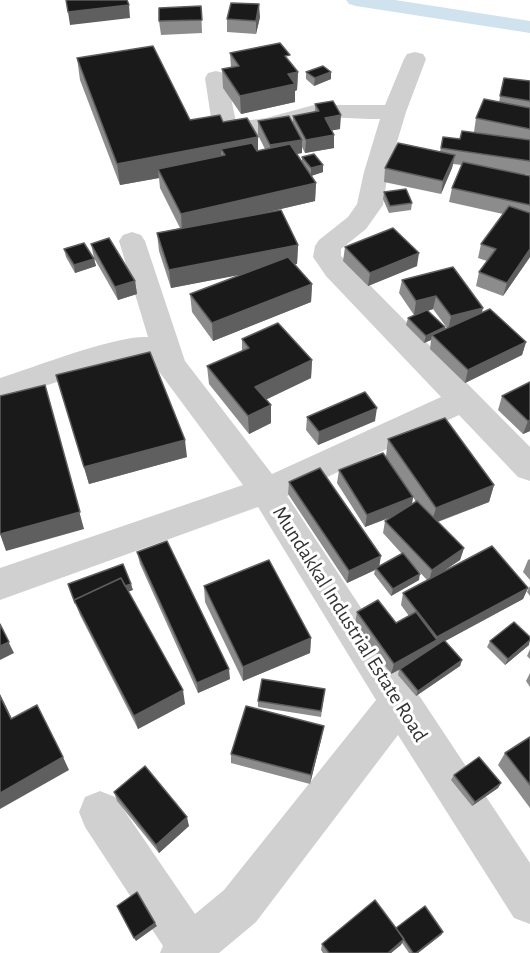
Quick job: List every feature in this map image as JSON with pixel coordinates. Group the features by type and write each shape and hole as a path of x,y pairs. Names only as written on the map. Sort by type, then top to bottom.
{"street":[{"path":"415,59 394,112 376,172 370,205 357,223 328,246 327,257 336,270 530,468"},
{"path":"216,78 225,131 268,125 314,112 394,112"},
{"path":"132,242 171,365"},
{"path":"0,388 138,347 150,348 171,365 266,491 463,400"},
{"name":"Mundakkal Industrial Estate Road","path":"0,584 266,491 399,702 530,902"},
{"path":"100,812 186,950 240,906 399,702"}],"building":[{"path":"66,0 127,0 129,5 68,12"},
{"path":"231,3 259,4 256,21 227,19"},
{"path":"201,6 202,20 159,21 159,8"},
{"path":"280,43 290,55 285,56 298,72 288,74 295,84 240,96 222,69 239,66 230,53"},
{"path":"153,46 190,120 220,115 223,122 247,118 258,137 117,164 77,58"},
{"path":"323,66 331,72 315,78 306,72"},
{"path":"504,78 530,81 530,101 500,96"},
{"path":"484,99 530,108 530,129 476,118"},
{"path":"333,101 341,115 325,118 334,135 306,140 293,116 319,111 315,104"},
{"path":"289,116 302,140 270,145 258,121"},
{"path":"462,131 530,140 530,161 441,148 443,137 460,139"},
{"path":"252,143 257,151 290,144 316,183 181,214 158,169 225,155 221,149"},
{"path":"398,143 455,155 443,181 385,168"},
{"path":"314,154 323,165 311,168 302,157"},
{"path":"463,162 530,176 530,205 452,188"},
{"path":"406,189 412,203 390,206 384,192"},
{"path":"509,206 530,213 530,249 507,283 479,272 496,249 481,244"},
{"path":"281,210 298,245 169,270 157,233"},
{"path":"393,228 419,253 370,273 345,247"},
{"path":"109,238 135,281 115,287 91,244"},
{"path":"84,243 94,259 74,265 64,249"},
{"path":"288,257 312,284 212,323 190,294"},
{"path":"453,267 483,308 451,316 436,296 416,301 402,280"},
{"path":"490,309 526,342 468,370 432,335"},
{"path":"427,310 445,327 426,336 408,318"},
{"path":"278,323 312,360 255,387 271,405 248,416 207,366 249,348 242,339"},
{"path":"150,352 185,440 84,467 56,375"},
{"path":"530,382 530,420 528,421 502,396"},
{"path":"45,385 80,512 0,534 0,396"},
{"path":"365,392 377,408 319,432 307,417"},
{"path":"445,418 494,485 436,508 388,439"},
{"path":"383,453 413,497 367,515 339,470"},
{"path":"320,468 381,556 349,571 289,482"},
{"path":"417,501 464,548 432,570 385,521"},
{"path":"167,541 229,669 197,683 137,552"},
{"path":"492,546 528,588 437,637 403,593"},
{"path":"403,553 420,574 393,589 376,568"},
{"path":"269,560 311,638 243,667 204,586"},
{"path":"123,564 131,584 125,586 121,578 74,600 75,603 68,584"},
{"path":"121,578 183,690 134,716 74,600"},
{"path":"378,600 396,623 416,612 437,640 394,664 357,612"},
{"path":"514,622 530,637 530,640 508,659 490,641"},
{"path":"0,624 9,642 0,646"},
{"path":"444,640 462,660 418,691 400,669"},
{"path":"262,679 325,689 321,711 258,701"},
{"path":"0,696 11,719 37,705 63,757 0,793"},
{"path":"246,706 324,726 311,775 231,754"},
{"path":"530,737 530,785 505,753"},
{"path":"479,757 501,783 475,802 454,775"},
{"path":"145,766 187,817 156,845 114,792"},
{"path":"137,892 155,923 134,938 117,906"},
{"path":"375,900 404,939 388,953 329,953 322,944"},
{"path":"425,906 443,932 413,953 396,928"}],"waterway":[{"path":"356,0 530,27"}]}
